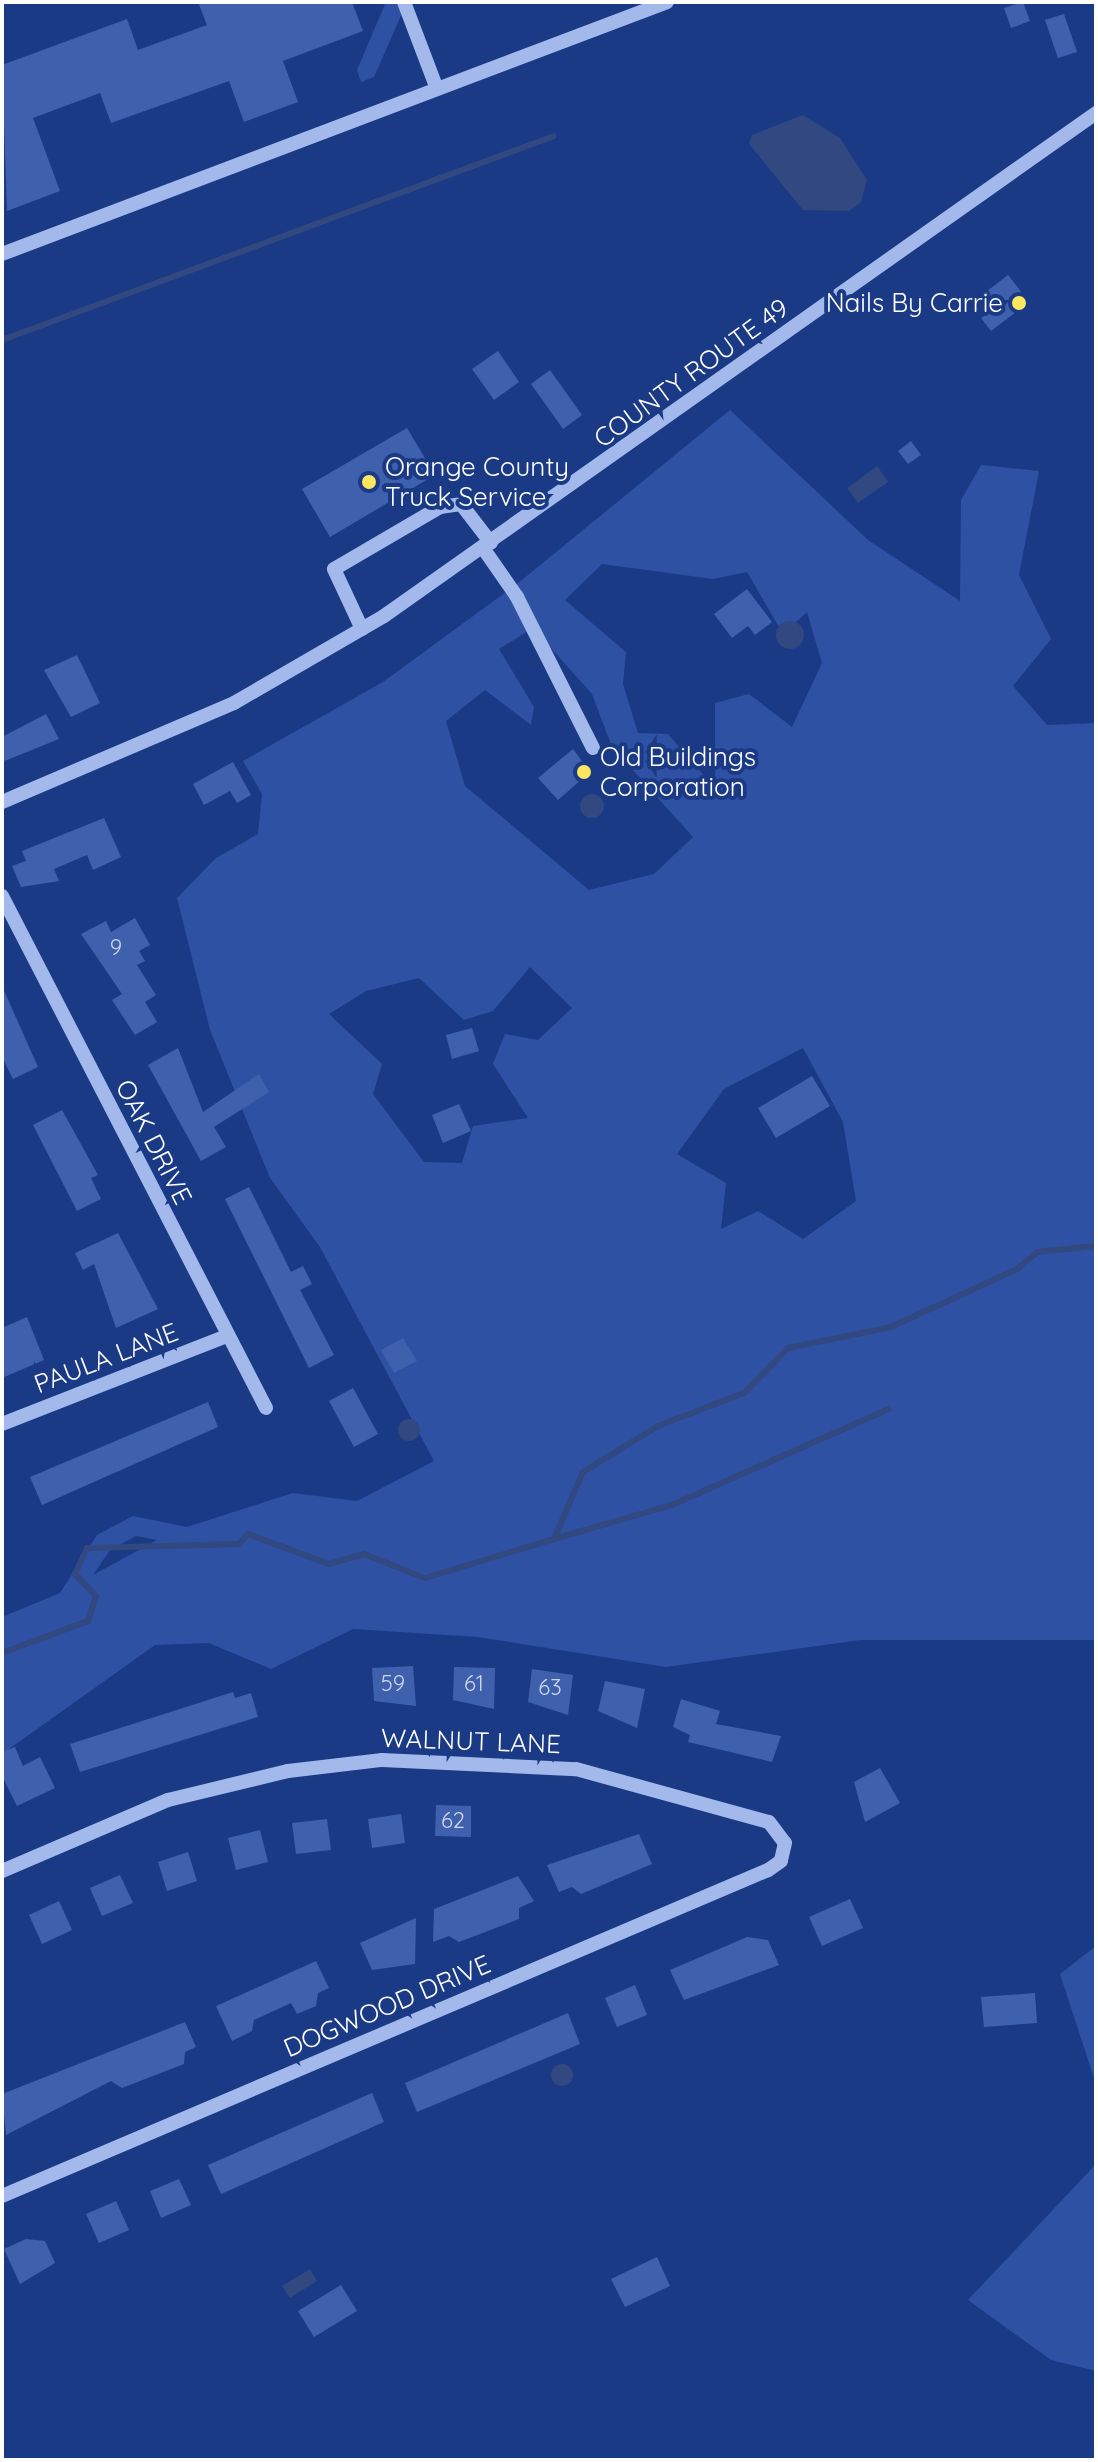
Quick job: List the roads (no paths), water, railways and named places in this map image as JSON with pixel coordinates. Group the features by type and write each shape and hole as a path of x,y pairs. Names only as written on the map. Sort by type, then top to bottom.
{"street":[{"path":"404,2 437,89"},
{"path":"2,254 646,6 667,2"},
{"name":"COUNTY ROUTE 49","path":"2,802 91,767 234,703 362,629 487,546 1096,113"},
{"path":"362,629 334,569 440,507 461,504 517,597 593,748"},
{"name":"OAK DRIVE","path":"2,896 266,1408"},
{"name":"PAULA LANE","path":"2,1424 227,1336"},
{"name":"WALNUT LANE","path":"2,1871 168,1800 288,1771 420,1759 576,1769 636,1782 769,1822 783,1834 785,1852"},
{"name":"DOGWOOD DRIVE","path":"2,2196 768,1870 785,1852"}],"waterway":[{"path":"2,340 554,136"},
{"path":"2,1653 88,1621 96,1596 75,1574 87,1548 239,1544 248,1534 329,1564 364,1554 425,1578 554,1539 583,1472 658,1426 744,1393 788,1348 891,1327 1017,1269 1037,1252 1096,1246"},
{"path":"554,1539 672,1505 889,1409"}],"place":[{"name":"Nails By Carrie","path":"1019,303"},
{"name":"Orange County Truck Service","path":"369,482"},
{"name":"Old Buildings Corporation","path":"584,772"}]}
